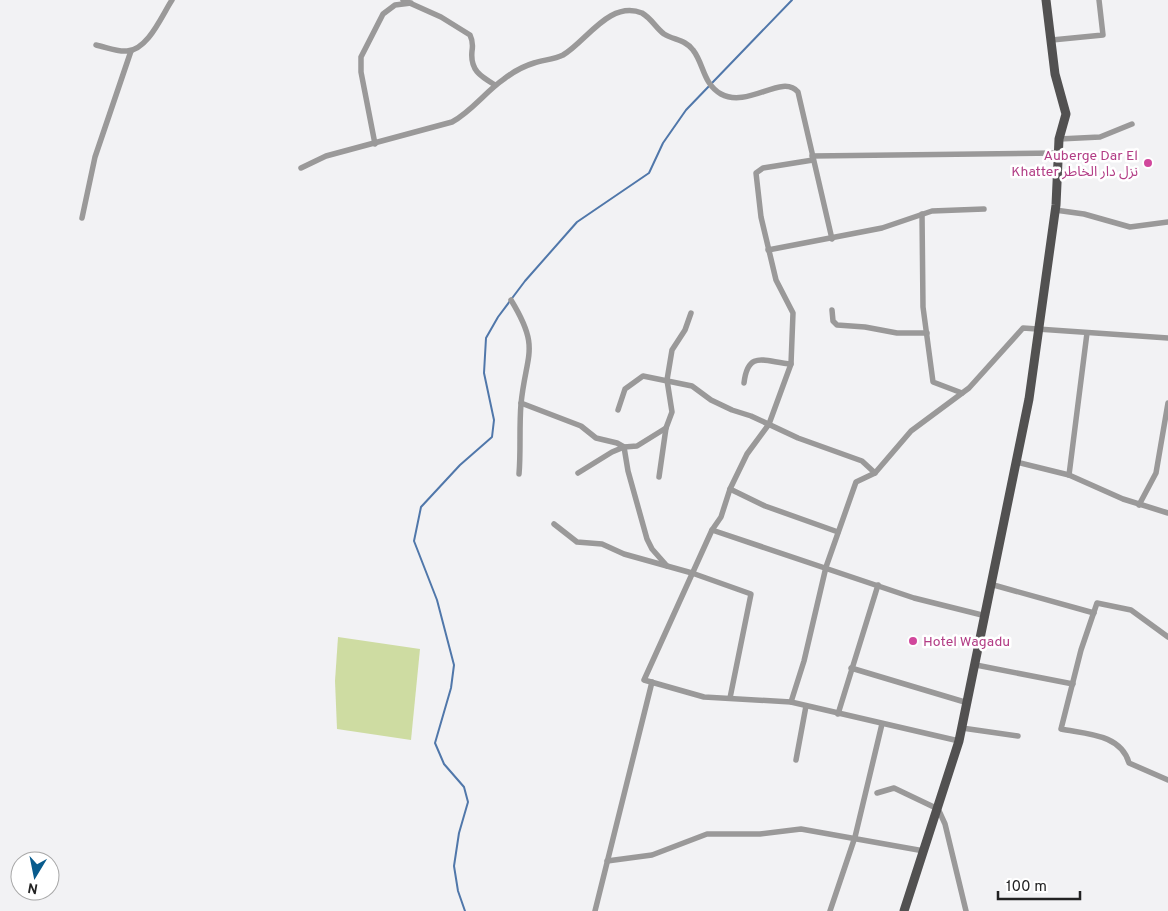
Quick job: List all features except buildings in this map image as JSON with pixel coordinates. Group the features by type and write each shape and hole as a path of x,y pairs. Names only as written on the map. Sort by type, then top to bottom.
{"main road":[{"path":"904,911 959,741 968,703 986,616 990,584 1016,462 1039,329 1055,210 1058,138 1066,114 1056,74 1046,0"}],"street":[{"path":"96,45 121,51 131,51 143,43 172,0"},
{"path":"403,0 449,21 470,35 473,44 471,59 474,70 495,85"},
{"path":"1052,40 1103,35 1099,0"},
{"path":"375,144 361,72 361,57 383,14 395,5 411,3"},
{"path":"301,168 326,156 452,122 467,112 495,85 527,66 564,54 608,17 618,12 633,10 646,16 667,35 688,44 694,51 707,79 714,89 723,95 744,98 783,85 795,88 798,92 832,239"},
{"path":"82,218 95,157 131,51"},
{"path":"1058,138 1100,137 1132,124"},
{"path":"959,741 791,702 704,696 644,680 712,530 721,517 730,488 748,454 769,424 791,364 793,313 776,280 768,250 756,173 763,168 813,158 1058,154"},
{"path":"768,250 882,228 932,211 984,209"},
{"path":"1055,210 1084,214 1130,227 1168,222"},
{"path":"922,214 923,307 933,382 962,393"},
{"path":"511,300 524,321 530,351 521,403 519,474"},
{"path":"832,310 833,321 836,325 865,327 903,334 927,333"},
{"path":"659,477 666,428 672,412 667,380 672,350 685,330 691,313"},
{"path":"791,702 804,661 826,567 856,482 875,473 911,431 962,393 1023,328 1087,334 1168,338"},
{"path":"1069,475 1087,334"},
{"path":"744,384 749,363 758,359 791,364"},
{"path":"618,410 625,388 643,376 692,386 711,400 798,438 862,461 875,473"},
{"path":"521,403 581,426 596,438 617,443 624,447"},
{"path":"1139,505 1156,473 1168,403"},
{"path":"578,474 624,447 637,446 666,428"},
{"path":"624,447 628,471 647,539 652,549 667,566"},
{"path":"1016,462 1069,475 1139,505 1168,512"},
{"path":"730,488 765,506 838,532"},
{"path":"554,524 577,542 602,544 624,554 692,573 752,594 730,698"},
{"path":"712,530 914,598 986,616"},
{"path":"990,584 1094,613"},
{"path":"838,714 878,585"},
{"path":"1168,637 1131,610 1097,603 1061,728 1113,740 1126,754 1129,763 1168,780"},
{"path":"976,665 1073,684"},
{"path":"851,668 968,703"},
{"path":"595,911 652,682"},
{"path":"796,760 806,706"},
{"path":"830,911 855,837 882,724"},
{"path":"962,728 1018,736"},
{"path":"877,793 894,788 938,809 945,824 966,911"},
{"path":"607,861 652,855 707,834 760,834 801,829 855,837 924,851"}],"green space":[{"path":"338,637 420,649 411,740 337,729 335,681"}],"waterway":[{"path":"465,911 458,891 454,866 459,833 468,802 464,787 444,764 435,743 451,688 454,665 437,600 414,541 421,507 460,465 492,437 494,420 484,373 486,338 498,317 525,281 577,222 649,173 663,143 686,110 792,0"}],"place":[{"name":"Auberge Dar El Khatter نزل دار الخاطر","path":"1148,163"},
{"name":"Hotel Wagadu","path":"913,641"}]}
